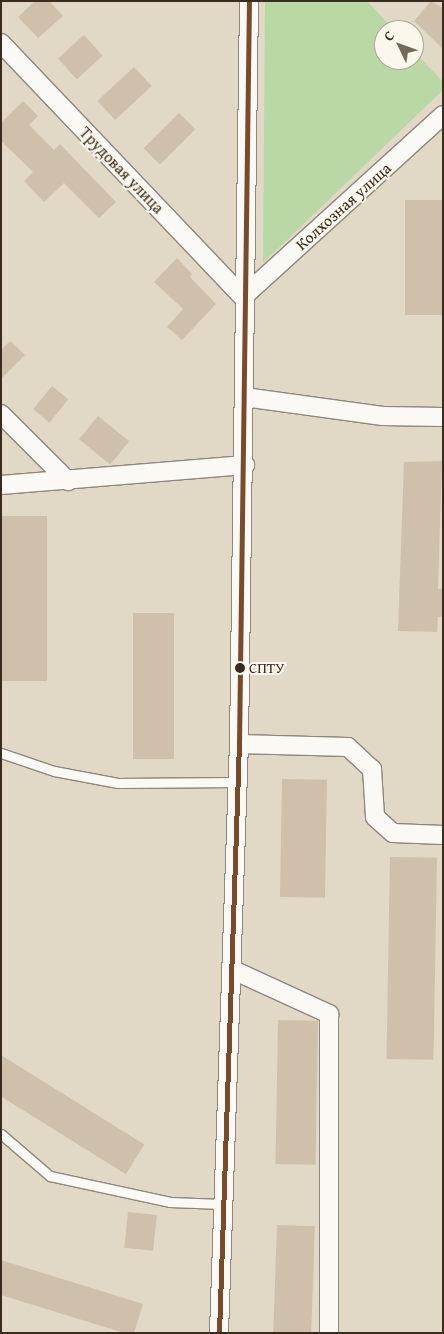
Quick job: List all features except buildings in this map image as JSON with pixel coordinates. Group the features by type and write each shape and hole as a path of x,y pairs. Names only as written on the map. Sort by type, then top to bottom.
{"street":[{"path":"219,1333 222,1204 233,970 239,744 245,465 243,297 248,1"},
{"name":"Трудовая улица","path":"1,43 243,297"},
{"name":"Колхозная улица","path":"243,297 443,116"},
{"path":"244,397 383,416 443,416"},
{"path":"1,414 68,481"},
{"path":"1,485 245,465"},
{"path":"239,744 348,747 372,769 375,817 393,833 443,835"},
{"path":"233,970 328,1014 329,1333"}],"lane":[{"path":"1,753 54,771 118,784 238,782"},
{"path":"1,1134 50,1176 170,1202 222,1204"}],"green space":[{"path":"265,1 367,1 385,20 374,20 374,70 424,70 424,62 443,82 443,90 263,263"}],"transit line":[{"path":"219,1333 239,744 249,1"}],"place":[{"name":"СПТУ","path":"240,668"}]}
